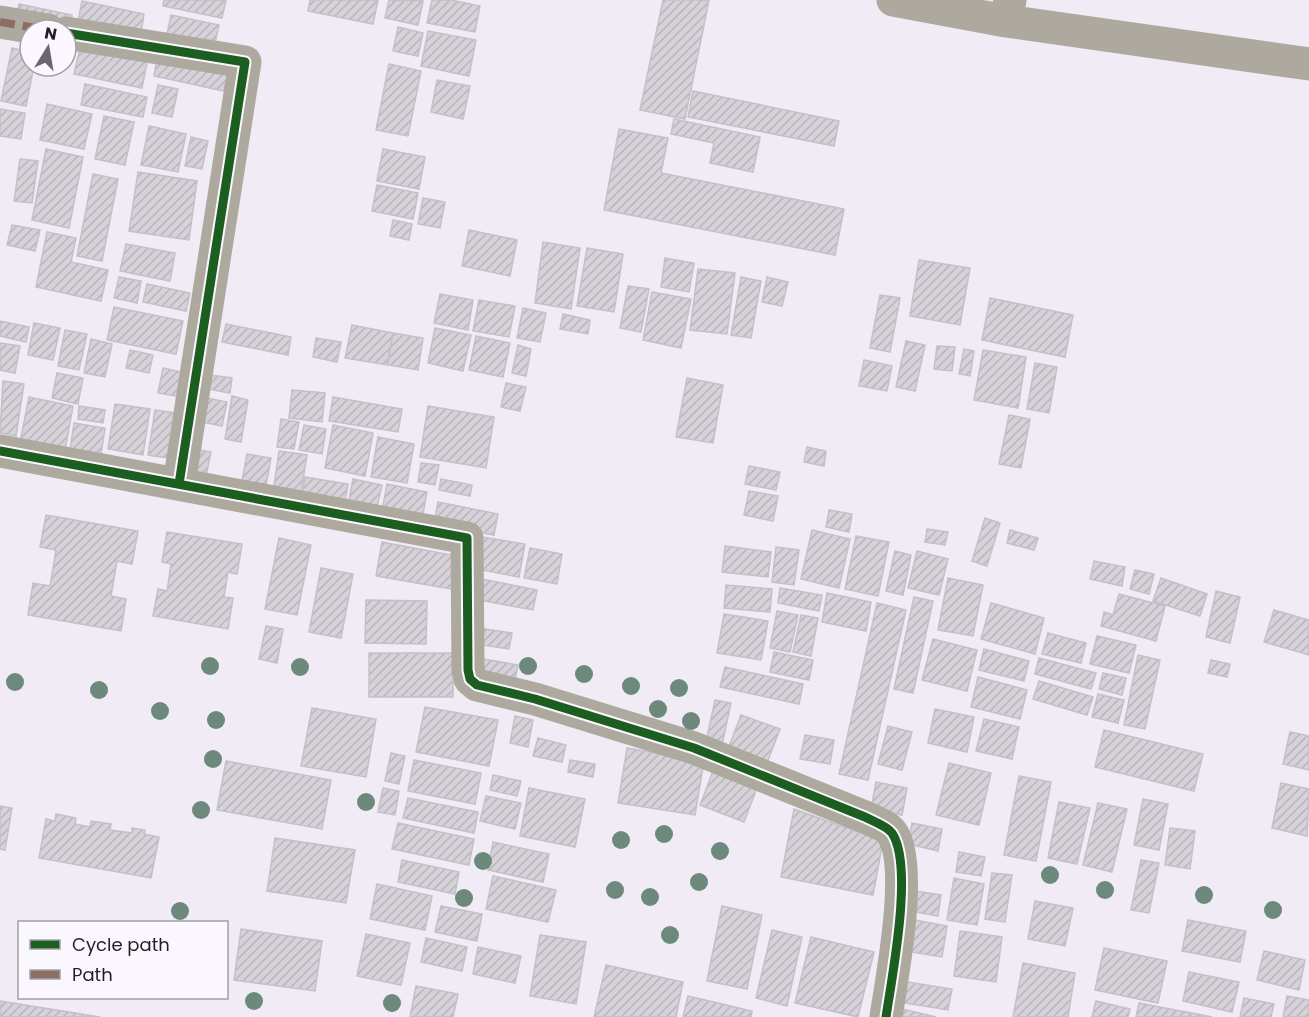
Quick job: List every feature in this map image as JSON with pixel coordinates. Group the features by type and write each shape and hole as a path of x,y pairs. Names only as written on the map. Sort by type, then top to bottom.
{"street":[{"path":"893,0 1008,11 1309,64"},
{"path":"0,22 18,25"},
{"path":"78,35 245,62 179,484"},
{"path":"0,451 467,538 468,670 470,680 477,685 535,699 694,748 865,817 891,831 900,849 901,881 886,1017"}],"building":[{"path":"164,0 226,0 222,18 163,6"},
{"path":"310,0 378,0 373,24 308,11"},
{"path":"389,0 423,1 418,25 385,18"},
{"path":"432,0 451,0 480,6 475,32 427,23"},
{"path":"663,0 709,0 685,119 640,110"},
{"path":"82,1 144,14 140,39 78,27"},
{"path":"19,4 72,15 71,18 16,19"},
{"path":"171,15 219,25 214,48 166,39"},
{"path":"398,27 423,33 418,56 393,51"},
{"path":"428,31 476,40 469,76 421,66"},
{"path":"81,44 148,58 142,88 78,75"},
{"path":"12,48 18,49 18,78 32,78 26,106 1,101"},
{"path":"158,52 229,67 224,91 154,76"},
{"path":"389,64 421,71 408,136 376,130"},
{"path":"437,80 470,86 463,119 431,112"},
{"path":"85,84 147,97 143,117 81,105"},
{"path":"158,85 178,89 172,117 152,113"},
{"path":"693,91 839,121 834,146 688,117"},
{"path":"47,104 92,114 84,149 40,140"},
{"path":"0,109 25,113 21,139 0,136"},
{"path":"104,116 134,122 125,165 95,159"},
{"path":"674,119 760,137 753,172 710,163 714,143 671,134"},
{"path":"149,126 186,134 178,172 141,165"},
{"path":"619,129 668,138 661,173 844,209 835,255 604,210"},
{"path":"191,137 208,141 202,169 185,166"},
{"path":"46,149 83,157 69,228 32,220"},
{"path":"383,149 425,157 419,189 377,181"},
{"path":"20,159 38,161 32,203 14,201"},
{"path":"138,172 197,181 189,240 129,231"},
{"path":"93,174 118,179 102,261 77,256"},
{"path":"377,185 418,193 413,219 372,211"},
{"path":"423,198 445,202 440,228 418,224"},
{"path":"393,220 412,224 409,240 390,236"},
{"path":"12,225 40,230 35,251 7,245"},
{"path":"469,230 517,240 510,276 462,266"},
{"path":"47,232 76,238 71,262 108,270 101,301 36,287"},
{"path":"543,242 580,248 571,309 535,303"},
{"path":"126,244 175,253 170,281 120,271"},
{"path":"587,248 623,254 614,312 577,306"},
{"path":"665,258 694,263 689,292 661,287"},
{"path":"919,260 970,268 960,325 910,316"},
{"path":"698,269 735,273 727,334 690,330"},
{"path":"119,277 141,281 137,303 114,298"},
{"path":"741,277 761,281 751,338 731,335"},
{"path":"767,277 788,282 782,306 762,302"},
{"path":"147,284 190,293 186,311 143,302"},
{"path":"628,286 649,289 641,332 620,328"},
{"path":"652,292 691,299 681,348 643,340"},
{"path":"440,294 473,300 468,330 434,323"},
{"path":"880,295 900,298 890,352 870,348"},
{"path":"990,298 1073,315 1065,357 982,340"},
{"path":"479,300 515,306 509,337 473,331"},
{"path":"114,307 183,321 176,354 107,340"},
{"path":"523,308 546,313 540,342 517,338"},
{"path":"563,314 590,320 588,334 560,329"},
{"path":"0,321 29,327 26,342 0,336"},
{"path":"34,323 60,328 53,360 28,355"},
{"path":"226,324 291,337 288,355 222,342"},
{"path":"352,325 393,333 387,365 345,358"},
{"path":"435,328 471,335 463,371 428,363"},
{"path":"65,330 87,334 79,370 58,366"},
{"path":"393,333 423,338 418,370 388,365"},
{"path":"476,336 510,343 503,377 469,370"},
{"path":"316,338 341,342 337,362 313,357"},
{"path":"91,339 112,344 105,377 84,373"},
{"path":"906,341 925,345 915,391 896,387"},
{"path":"0,343 20,346 15,373 0,370"},
{"path":"518,345 531,349 526,376 512,373"},
{"path":"937,346 955,347 952,371 934,369"},
{"path":"964,349 974,351 970,376 959,374"},
{"path":"130,350 153,355 149,373 126,368"},
{"path":"983,350 1026,357 1018,408 974,400"},
{"path":"864,360 892,366 887,391 859,386"},
{"path":"1035,363 1057,367 1049,413 1027,409"},
{"path":"163,368 186,373 181,397 158,393"},
{"path":"57,373 83,378 78,404 52,398"},
{"path":"210,375 232,378 230,393 208,389"},
{"path":"687,378 723,385 713,443 676,437"},
{"path":"3,381 24,384 16,436 0,433"},
{"path":"506,383 526,387 520,411 501,407"},
{"path":"292,390 325,393 322,422 289,418"},
{"path":"232,396 248,400 241,442 225,439"},
{"path":"29,397 73,406 64,456 19,447"},
{"path":"202,397 227,402 222,426 197,421"},
{"path":"333,397 402,409 398,432 329,421"},
{"path":"115,404 150,409 143,455 108,449"},
{"path":"79,406 105,410 103,423 78,419"},
{"path":"428,406 494,417 486,468 420,457"},
{"path":"155,410 182,414 175,459 148,455"},
{"path":"1009,415 1030,419 1021,468 999,464"},
{"path":"281,419 299,422 294,449 277,447"},
{"path":"74,423 105,428 100,461 69,456"},
{"path":"304,425 326,429 322,454 299,450"},
{"path":"333,425 373,433 365,476 325,468"},
{"path":"378,437 414,444 407,483 371,477"},
{"path":"807,447 826,451 824,466 804,462"},
{"path":"195,449 211,452 205,481 189,477"},
{"path":"279,451 307,455 300,498 273,493"},
{"path":"247,454 271,458 265,491 241,486"},
{"path":"421,463 439,465 435,485 418,482"},
{"path":"749,466 780,472 776,490 745,484"},
{"path":"305,477 348,484 344,509 301,503"},
{"path":"353,479 382,485 375,516 347,510"},
{"path":"441,479 472,485 470,496 439,490"},
{"path":"387,484 427,492 422,519 382,511"},
{"path":"749,491 778,496 773,521 744,515"},
{"path":"438,502 498,514 494,535 434,523"},
{"path":"829,510 852,514 849,532 826,527"},
{"path":"46,515 138,531 132,564 117,561 111,596 126,599 121,631 28,615 33,583 50,586 56,550 40,547"},
{"path":"985,518 1000,523 987,566 972,561"},
{"path":"927,529 948,532 945,545 925,542"},
{"path":"812,530 850,539 839,588 801,579"},
{"path":"1010,530 1038,538 1034,550 1007,543"},
{"path":"167,532 242,544 237,574 228,572 224,597 233,598 228,629 153,616 158,589 167,591 171,564 162,562"},
{"path":"476,536 525,544 519,577 471,568"},
{"path":"856,536 889,542 878,596 845,589"},
{"path":"279,538 311,545 297,615 265,609"},
{"path":"382,542 462,557 456,590 376,576"},
{"path":"725,546 771,552 768,577 722,572"},
{"path":"776,547 799,550 794,585 772,582"},
{"path":"530,548 562,554 557,584 524,578"},
{"path":"895,551 911,555 903,595 886,591"},
{"path":"917,551 948,559 939,595 908,588"},
{"path":"1094,561 1125,567 1122,586 1090,579"},
{"path":"321,568 353,574 341,638 309,632"},
{"path":"1135,570 1154,574 1149,594 1130,589"},
{"path":"477,578 537,590 533,610 473,599"},
{"path":"948,578 983,585 973,636 938,630"},
{"path":"1161,578 1207,594 1200,616 1153,601"},
{"path":"726,585 772,589 770,612 724,608"},
{"path":"780,588 822,595 819,611 778,603"},
{"path":"1216,591 1240,597 1230,643 1206,637"},
{"path":"827,593 871,602 866,631 822,622"},
{"path":"1119,594 1165,606 1156,641 1101,626 1104,612 1113,615"},
{"path":"914,597 933,601 913,693 894,689"},
{"path":"366,600 427,601 426,644 365,643"},
{"path":"877,603 906,610 868,780 839,774"},
{"path":"991,603 1044,618 1035,654 981,639"},
{"path":"1274,610 1309,620 1309,655 1264,642"},
{"path":"777,611 798,615 790,652 770,648"},
{"path":"724,614 768,621 761,660 717,653"},
{"path":"801,615 818,618 811,656 793,652"},
{"path":"266,626 283,629 277,663 259,659"},
{"path":"479,628 512,633 509,649 476,644"},
{"path":"1048,633 1086,643 1081,663 1042,654"},
{"path":"1097,636 1136,645 1129,673 1090,664"},
{"path":"933,639 977,650 967,691 922,680"},
{"path":"984,649 1029,661 1024,681 979,670"},
{"path":"774,652 813,660 809,680 770,672"},
{"path":"369,653 453,653 453,697 369,697"},
{"path":"1138,655 1160,660 1145,729 1124,725"},
{"path":"1039,658 1096,673 1091,689 1035,674"},
{"path":"483,659 518,665 514,685 480,679"},
{"path":"1211,660 1230,664 1227,677 1208,673"},
{"path":"725,667 803,684 799,704 720,687"},
{"path":"1103,673 1126,678 1122,695 1099,689"},
{"path":"978,677 1027,690 1020,719 971,707"},
{"path":"1039,681 1093,697 1087,715 1033,699"},
{"path":"1098,694 1124,700 1118,723 1092,717"},
{"path":"715,700 731,703 722,745 706,742"},
{"path":"425,707 498,720 489,766 416,752"},
{"path":"312,708 376,719 366,777 301,766"},
{"path":"935,709 974,717 967,752 928,743"},
{"path":"741,715 780,729 767,763 728,749"},
{"path":"515,716 533,720 528,747 510,743"},
{"path":"984,719 1019,727 1012,759 976,751"},
{"path":"888,726 912,732 902,770 878,764"},
{"path":"1104,730 1203,754 1194,791 1095,767"},
{"path":"1290,732 1309,736 1309,770 1283,764"},
{"path":"805,735 834,740 830,764 800,759"},
{"path":"538,738 566,745 562,762 533,756"},
{"path":"627,748 704,761 695,815 618,803"},
{"path":"391,753 405,756 399,784 385,781"},
{"path":"414,760 481,773 475,804 408,791"},
{"path":"570,760 595,764 593,777 568,772"},
{"path":"226,761 331,780 322,829 217,810"},
{"path":"949,763 991,773 979,825 936,815"},
{"path":"713,771 757,788 744,822 700,805"},
{"path":"493,775 521,781 517,796 490,790"},
{"path":"1019,776 1051,782 1036,861 1004,855"},
{"path":"876,782 907,788 902,815 871,809"},
{"path":"1281,783 1309,789 1307,836 1272,828"},
{"path":"383,788 399,791 395,815 378,812"},
{"path":"529,788 585,799 575,847 520,836"},
{"path":"486,796 521,803 515,829 480,821"},
{"path":"408,798 478,812 474,833 403,818"},
{"path":"1143,799 1168,804 1159,850 1134,845"},
{"path":"1059,802 1090,808 1077,864 1048,858"},
{"path":"1098,803 1127,809 1112,872 1083,865"},
{"path":"0,806 12,808 5,850 0,849"},
{"path":"794,809 883,841 873,895 781,877"},
{"path":"56,814 76,818 75,824 90,827 91,821 111,824 110,830 132,833 132,828 145,830 144,834 159,837 151,878 39,858 46,819 55,821"},
{"path":"398,823 474,839 469,865 392,849"},
{"path":"912,823 942,829 938,851 908,844"},
{"path":"1170,828 1195,831 1190,869 1165,865"},
{"path":"275,838 355,850 346,903 267,891"},
{"path":"493,842 549,854 543,882 488,870"},
{"path":"959,852 985,857 981,876 956,872"},
{"path":"402,860 459,872 455,894 398,882"},
{"path":"1141,860 1159,863 1149,913 1131,910"},
{"path":"992,873 1012,875 1005,922 985,919"},
{"path":"493,876 556,890 548,922 486,909"},
{"path":"954,878 984,884 977,925 947,920"},
{"path":"377,884 432,896 425,930 370,919"},
{"path":"908,890 941,895 938,916 905,910"},
{"path":"1035,901 1073,908 1065,946 1028,939"},
{"path":"441,906 482,914 477,941 435,932"},
{"path":"722,906 762,915 747,989 707,981"},
{"path":"910,919 947,926 942,957 905,951"},
{"path":"1188,920 1246,931 1240,962 1182,951"},
{"path":"241,929 322,941 315,991 234,980"},
{"path":"772,930 802,937 787,1006 756,998"},
{"path":"960,931 1002,937 996,982 954,976"},
{"path":"366,934 410,943 401,985 357,976"},
{"path":"540,935 586,942 576,1004 530,996"},
{"path":"811,937 874,952 858,1017 795,1003"},
{"path":"426,938 467,947 462,971 421,962"},
{"path":"478,947 521,956 515,983 473,974"},
{"path":"1104,948 1167,961 1158,1003 1095,990"},
{"path":"1264,951 1305,960 1299,990 1257,980"},
{"path":"1023,963 1075,973 1068,1017 1013,1017"},
{"path":"606,965 683,982 676,1017 594,1017"},
{"path":"1189,972 1239,982 1232,1012 1183,1001"},
{"path":"901,981 952,989 948,1010 898,1002"},
{"path":"416,986 458,994 453,1017 410,1017"},
{"path":"688,996 752,1011 751,1017 683,1017"},
{"path":"1287,996 1309,1000 1309,1017 1283,1017"},
{"path":"1244,998 1274,1004 1271,1017 1240,1017"},
{"path":"0,1001 100,1017 0,1017"},
{"path":"1096,1001 1130,1009 1128,1017 1092,1017"},
{"path":"1139,1003 1212,1017 1136,1017"},
{"path":"898,1008 936,1017 896,1017"}],"marked path":[{"path":"0,22 18,25"}],"cycle path":[{"path":"78,35 245,62 179,484"},
{"path":"0,451 467,538 468,670 470,679 477,685 535,699 694,748 865,817 890,830 898,849 901,895 900,922 886,1017"}]}
